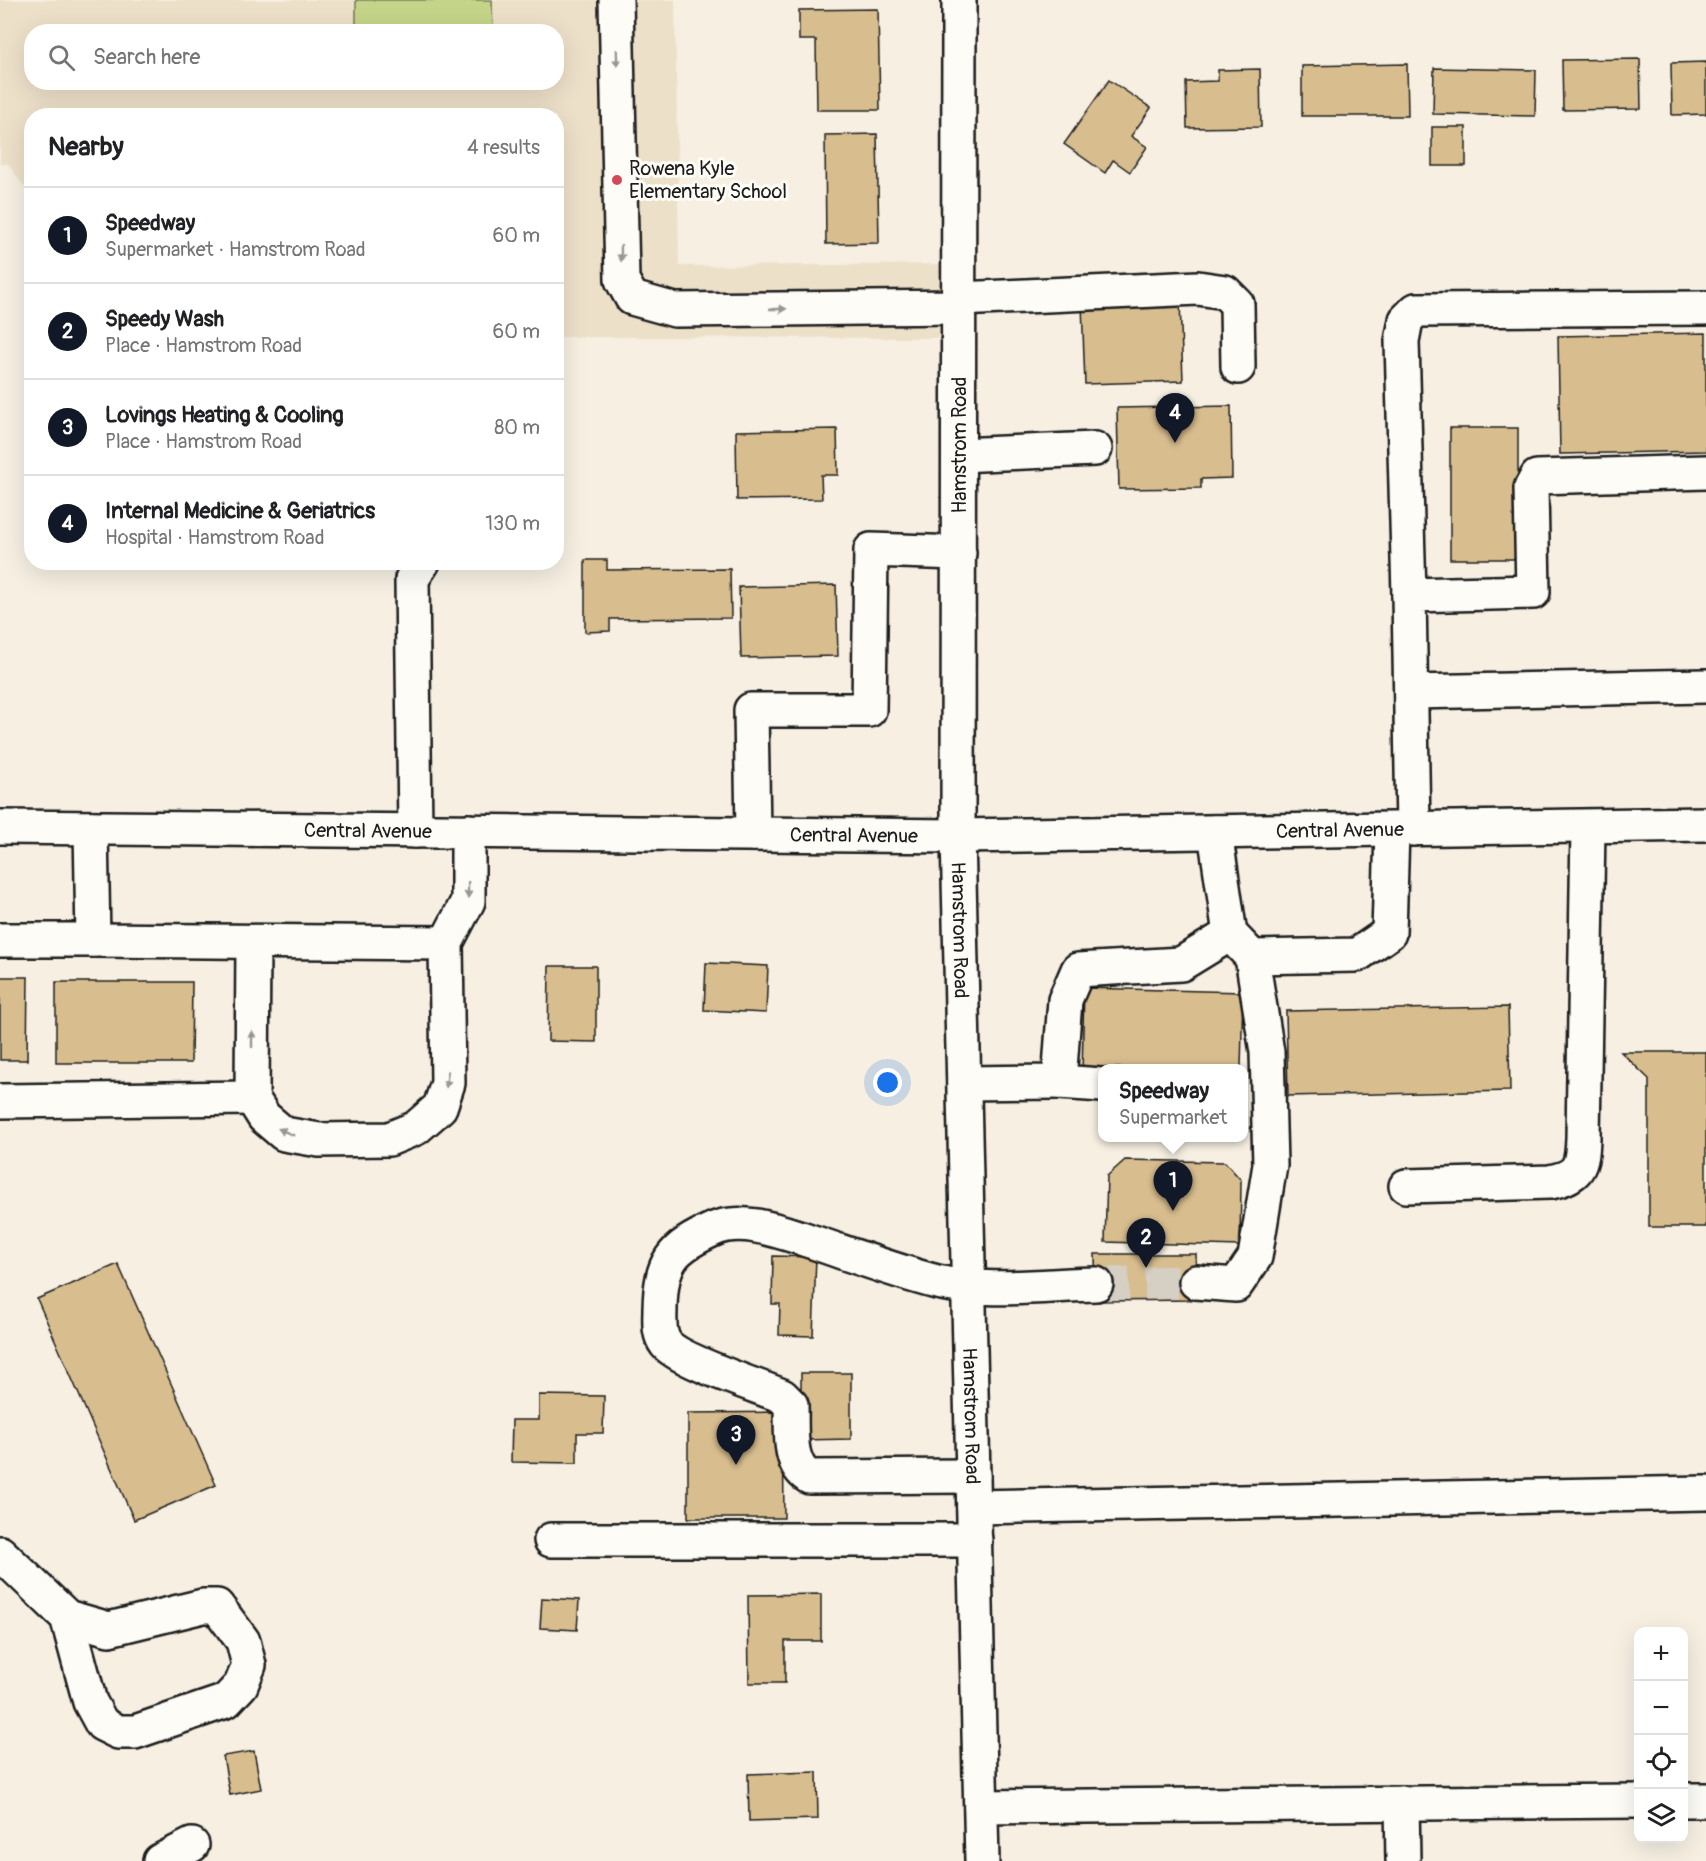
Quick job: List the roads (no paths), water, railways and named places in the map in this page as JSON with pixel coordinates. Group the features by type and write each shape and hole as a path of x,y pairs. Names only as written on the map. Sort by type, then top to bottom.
{"street":[{"path":"616,0 622,280 632,298 675,310 959,303 1198,288 1225,292 1238,304 1238,367"},
{"name":"Hamstrom Road","path":"959,0 958,836 982,1861"},
{"path":"1252,957 1357,955 1389,933 1403,830 1411,692 1402,341 1406,320 1416,310 1706,308"},
{"path":"959,455 1095,449"},
{"path":"1409,595 1533,592 1531,488 1538,477 1706,472"},
{"path":"753,834 751,710 869,710 871,550 959,553"},
{"path":"415,831 412,579 418,570"},
{"path":"1411,692 1706,686"},
{"name":"Central Avenue","path":"0,827 958,836 1706,824"},
{"path":"1406,1186 1550,1182 1565,1179 1578,1170 1582,1159 1583,1138 1588,827"},
{"path":"91,828 93,940"},
{"path":"253,942 252,1098 264,1117 284,1134 319,1140 389,1139 416,1128 440,1107 448,1083 446,943 468,901 468,831"},
{"path":"1196,1282 1236,1285 1255,1257 1270,1166 1256,1095 1267,1052 1252,957 1230,934 1215,832"},
{"path":"1059,1082 1065,1000 1078,970 1181,964 1230,934"},
{"path":"0,940 446,943"},
{"path":"964,1083 1059,1082 1098,1085"},
{"path":"0,1101 252,1098"},
{"path":"1096,1284 969,1286 938,1282 774,1229 744,1225 716,1228 679,1249 665,1265 661,1281 660,1329 666,1344 682,1355 782,1396 791,1405 795,1459 800,1472 809,1477 973,1492 1706,1493"},
{"path":"551,1540 975,1540"},
{"path":"0,1553 67,1617 109,1629 203,1606 218,1606 243,1641 249,1665 241,1685 226,1701 135,1732 118,1732 102,1724 90,1702 67,1617"},
{"path":"1688,1800 1706,1800"},
{"path":"981,1807 1634,1801"},
{"path":"1402,1803 1403,1861"},
{"path":"160,1861 192,1845"}],"tunnel":[{"path":"1096,1284 1196,1282"}],"place":[{"name":"Rowena Kyle Elementary School","path":"617,180"},
{"name":"Internal Medicine & Geriatrics","path":"1175,443"},
{"name":"Speedway","path":"1173,1211"},
{"name":"Speedy Wash","path":"1146,1268"},
{"name":"Lovings Heating & Cooling","path":"736,1465"}]}
